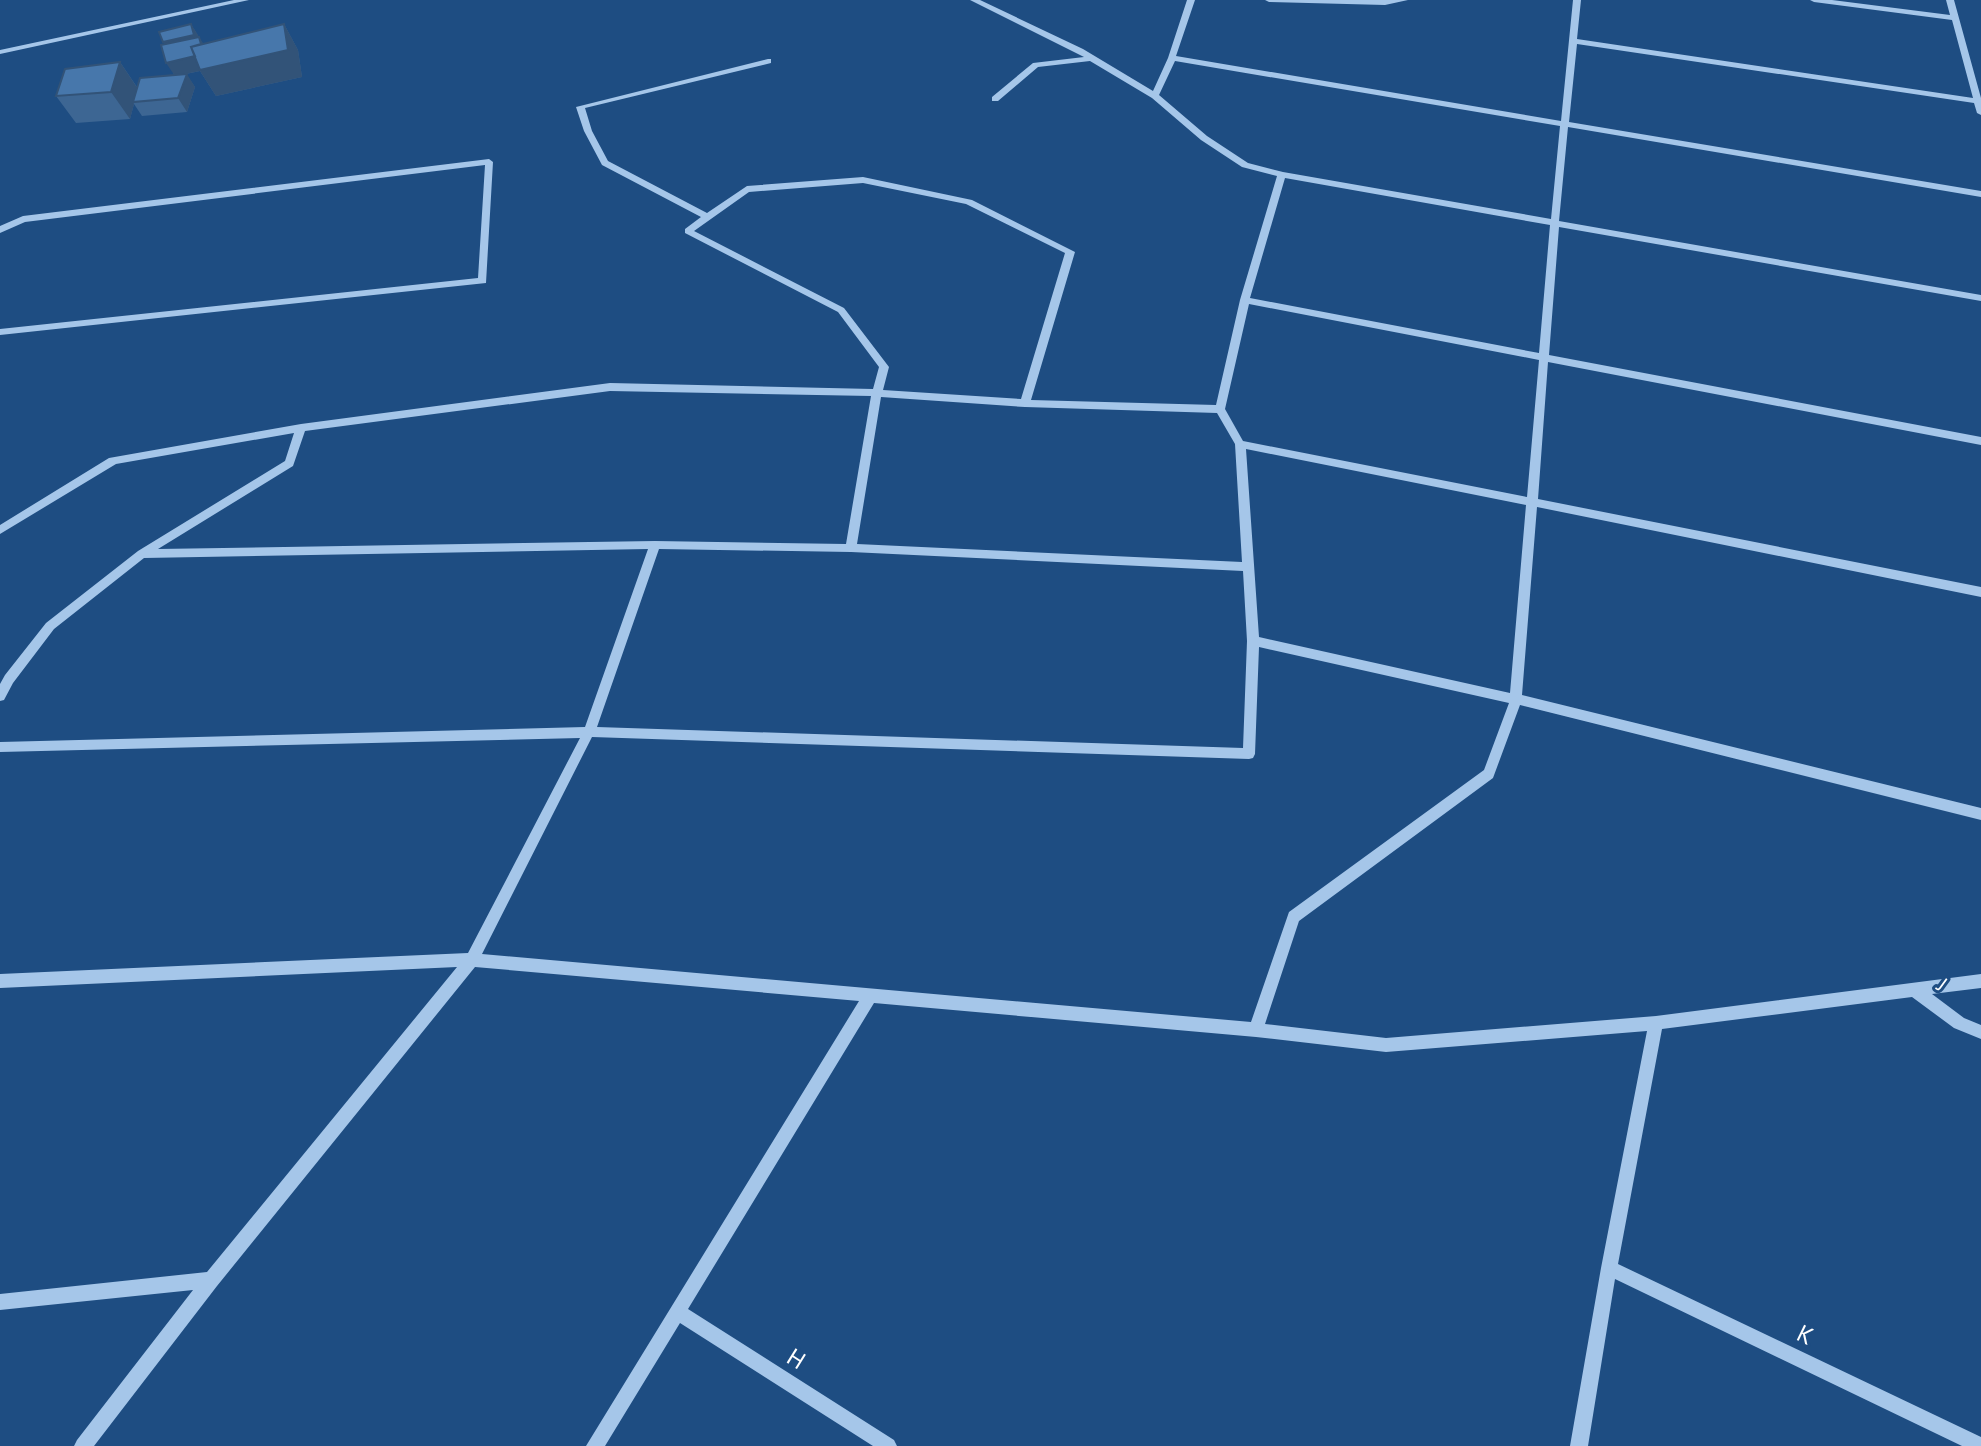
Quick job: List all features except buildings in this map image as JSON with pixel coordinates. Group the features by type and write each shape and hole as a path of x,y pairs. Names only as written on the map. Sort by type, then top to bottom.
{"street":[{"path":"0,52 245,0"},
{"path":"974,0 1092,58 1155,96 1204,138 1245,165 1282,175 1981,298"},
{"path":"1155,96 1172,58 1191,0"},
{"path":"1269,0 1385,3 1404,0"},
{"path":"1256,1030 1294,917 1489,774 1516,699 1555,222 1577,0"},
{"path":"1814,0 1955,18"},
{"path":"1950,0 1981,113"},
{"path":"1573,41 1979,101"},
{"path":"995,99 1036,65 1092,58"},
{"path":"1172,58 1981,194"},
{"path":"708,217 605,163 588,131 580,107 768,61"},
{"path":"0,230 23,219 489,162 483,281 0,332"},
{"path":"0,747 589,732 1249,754 1253,641 1240,444 1220,409 1245,300 1282,175"},
{"path":"851,548 877,393 884,367 841,310 688,231 747,189 863,180 969,202 1070,252 1025,403"},
{"path":"1245,300 1981,441"},
{"path":"0,530 113,461 301,428 610,387 877,393 1025,403 1220,409"},
{"path":"0,696 9,679 50,626 142,554 289,463 301,428"},
{"path":"1240,444 1981,592"},
{"path":"142,554 655,545 851,548 1248,567"},
{"path":"83,1446 211,1280 472,960 589,732 655,545"},
{"path":"1253,641 1516,699 1981,814"},
{"path":"0,981 472,960 1256,1030 1386,1045 1656,1023 1981,981"},
{"name":"J","path":"1914,990 1959,1023 1981,1032"},
{"path":"595,1446 871,995"},
{"path":"1579,1446 1609,1268 1656,1023"},
{"name":"K","path":"1609,1268 1980,1446"},
{"path":"0,1302 211,1280"},
{"name":"H","path":"677,1312 888,1446"}]}
